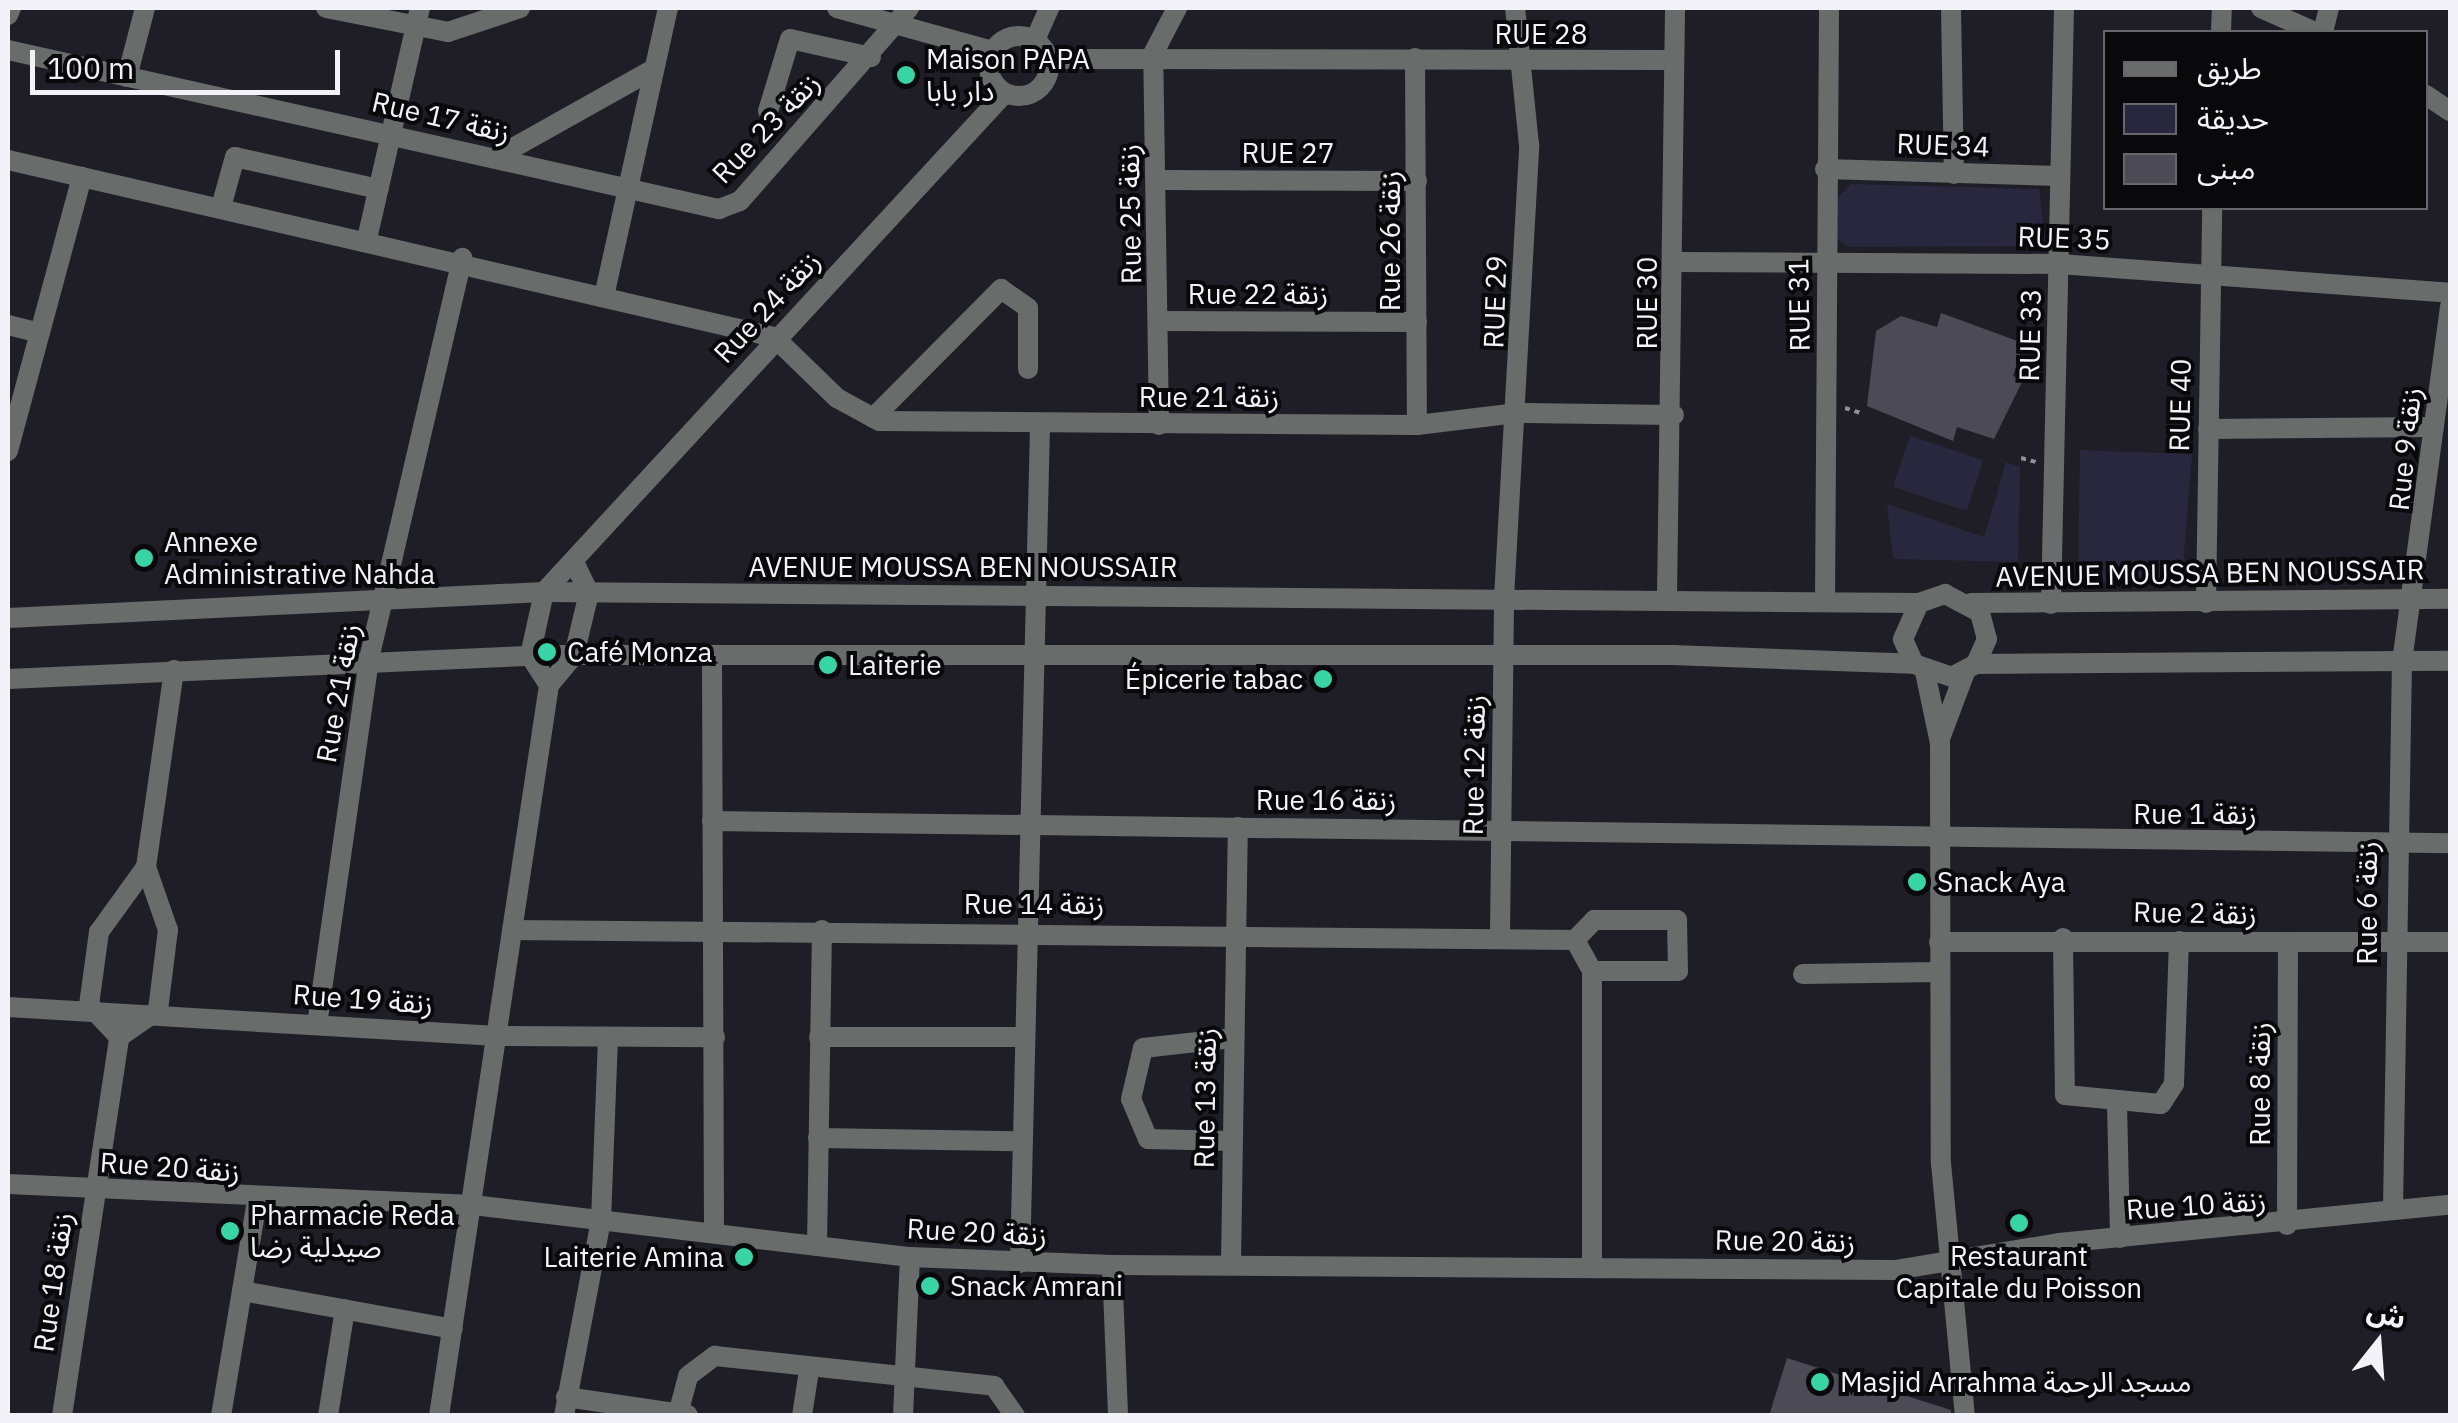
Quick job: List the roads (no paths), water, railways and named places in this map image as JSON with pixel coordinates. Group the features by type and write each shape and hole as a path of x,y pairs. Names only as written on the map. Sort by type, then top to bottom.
{"street":[{"path":"8,15 12,8"},
{"path":"127,77 145,8"},
{"path":"326,8 418,18 474,29 520,8"},
{"path":"605,292 668,8"},
{"path":"837,8 906,16 993,52"},
{"path":"1034,40 1049,8"},
{"path":"1153,54 1177,8"},
{"name":"RUE 29","path":"1504,598 1518,413 1529,145 1515,8"},
{"name":"RUE 30","path":"1668,598 1674,415 1675,8"},
{"name":"RUE 31","path":"1825,601 1829,8"},
{"path":"1951,8 1954,174"},
{"name":"RUE 33","path":"2051,604 2064,8"},
{"path":"2261,8 2310,30"},
{"name":"Rue 23 زنقة","path":"628,186 733,206 906,16"},
{"path":"367,238 418,18"},
{"path":"1011,37 1034,40 1048,60 1039,89 1005,93 990,75 993,52 1011,37"},
{"path":"768,111 790,39 871,57"},
{"name":"Rue 17 زنقة","path":"8,50 628,186"},
{"name":"RUE 28","path":"1048,60 1153,54 1522,63 1674,60"},
{"name":"Rue 25 زنقة","path":"1153,54 1159,180 1159,425"},
{"name":"Rue 26 زنقة","path":"1415,58 1417,425"},
{"path":"495,158 652,70"},
{"name":"Rue 24 زنقة","path":"544,592 575,564 774,336 1005,93"},
{"path":"2428,96 2450,110"},
{"path":"221,207 235,157 378,189"},
{"path":"8,160 462,258 774,336"},
{"name":"RUE 34","path":"1825,169 2060,176"},
{"path":"8,447 82,177"},
{"name":"RUE 27","path":"1159,180 1417,180"},
{"name":"RUE 40","path":"2206,603 2212,210"},
{"name":"Rue 21 زنقة","path":"317,1025 368,659 462,258"},
{"name":"RUE 35","path":"1675,262 2059,264 2209,272 2450,293"},
{"path":"872,418 1001,290 1028,308 1028,369"},
{"name":"Rue 9 زنقة","path":"2416,599 2450,305"},
{"name":"Rue 22 زنقة","path":"1159,321 1417,322"},
{"path":"8,325 39,333"},
{"name":"Rue 21 زنقة","path":"774,336 836,398 872,418 1040,425 1417,425 1518,413 1674,415"},
{"path":"1020,1263 1026,825 1033,656 1030,597 1040,425"},
{"path":"2208,429 2434,427"},
{"path":"439,1416 548,685 574,656 589,593 575,564"},
{"path":"544,592 530,656 548,685"},
{"name":"AVENUE MOUSSA BEN NOUSSAIR","path":"8,618 544,592 1920,603"},
{"path":"1940,743 1986,639 1970,603 1945,594 1920,603 1903,639 1920,668 1940,743 1938,839 1946,1267 1965,1416"},
{"name":"Rue 12 زنقة","path":"1500,933 1504,598"},
{"name":"Rue 6 زنقة","path":"2393,1209 2394,843 2402,662 2416,599"},
{"name":"AVENUE MOUSSA BEN NOUSSAIR","path":"1970,603 2450,599"},
{"path":"8,679 368,659 530,656 1504,658 1920,668 2450,661"},
{"path":"712,656 714,1232"},
{"path":"146,867 106,914 90,1006 119,1038 158,1010 168,930 146,867 174,670"},
{"name":"Rue 16 زنقة","path":"712,821 1500,829 1938,839"},
{"name":"Rue 13 زنقة","path":"1231,1264 1238,827"},
{"name":"Rue 1 زنقة","path":"1938,839 2450,843"},
{"path":"1592,970 1678,971 1677,920 1594,920 1566,938 1592,970 1592,1266"},
{"name":"Rue 14 زنقة","path":"512,930 1500,933 1566,938"},
{"path":"817,1246 822,930"},
{"path":"2062,938 2062,1087 2072,1100 2116,1103 2161,1104 2172,1093 2179,941"},
{"name":"Rue 2 زنقة","path":"1940,942 2062,938 2450,942"},
{"name":"Rue 8 زنقة","path":"2287,1226 2288,942"},
{"path":"1803,974 1940,972"},
{"name":"Rue 19 زنقة","path":"8,1008 90,1006 498,1036 714,1037"},
{"path":"608,1036 601,1220 565,1406 683,1415 688,1376 704,1360 994,1386 1015,1416"},
{"path":"819,1038 1024,1037"},
{"name":"Rue 18 زنقة","path":"62,1416 119,1038"},
{"path":"1232,1141 1148,1138 1132,1099 1143,1048 1234,1038"},
{"path":"2116,1103 2120,1238"},
{"path":"818,1138 1020,1141"},
{"name":"Rue 20 زنقة","path":"8,1184 256,1200 473,1205 910,1257 1020,1263 1946,1267"},
{"path":"222,1416 256,1200"},
{"name":"Rue 10 زنقة","path":"1946,1267 2120,1238 2287,1226 2450,1204"},
{"path":"903,1416 910,1257"},
{"path":"1112,1265 1118,1416"},
{"path":"242,1291 453,1328"},
{"path":"328,1416 344,1309"},
{"path":"802,1416 809,1370"}],"place":[{"name":"Maison PAPA دار بابا","path":"906,75"},
{"name":"Annexe Administrative Nahda","path":"144,558"},
{"name":"Café Monza","path":"547,652"},
{"name":"Laiterie","path":"828,665"},
{"name":"Épicerie tabac","path":"1323,679"},
{"name":"Snack Aya","path":"1917,882"},
{"name":"Restaurant Capitale du Poisson","path":"2019,1223"},
{"name":"Pharmacie Reda صيدلية رضا","path":"230,1231"},
{"name":"Laiterie Amina","path":"744,1257"},
{"name":"Snack Amrani","path":"930,1286"},
{"name":"Masjid Arrahma مسجد الرحمة","path":"1820,1382"}]}
